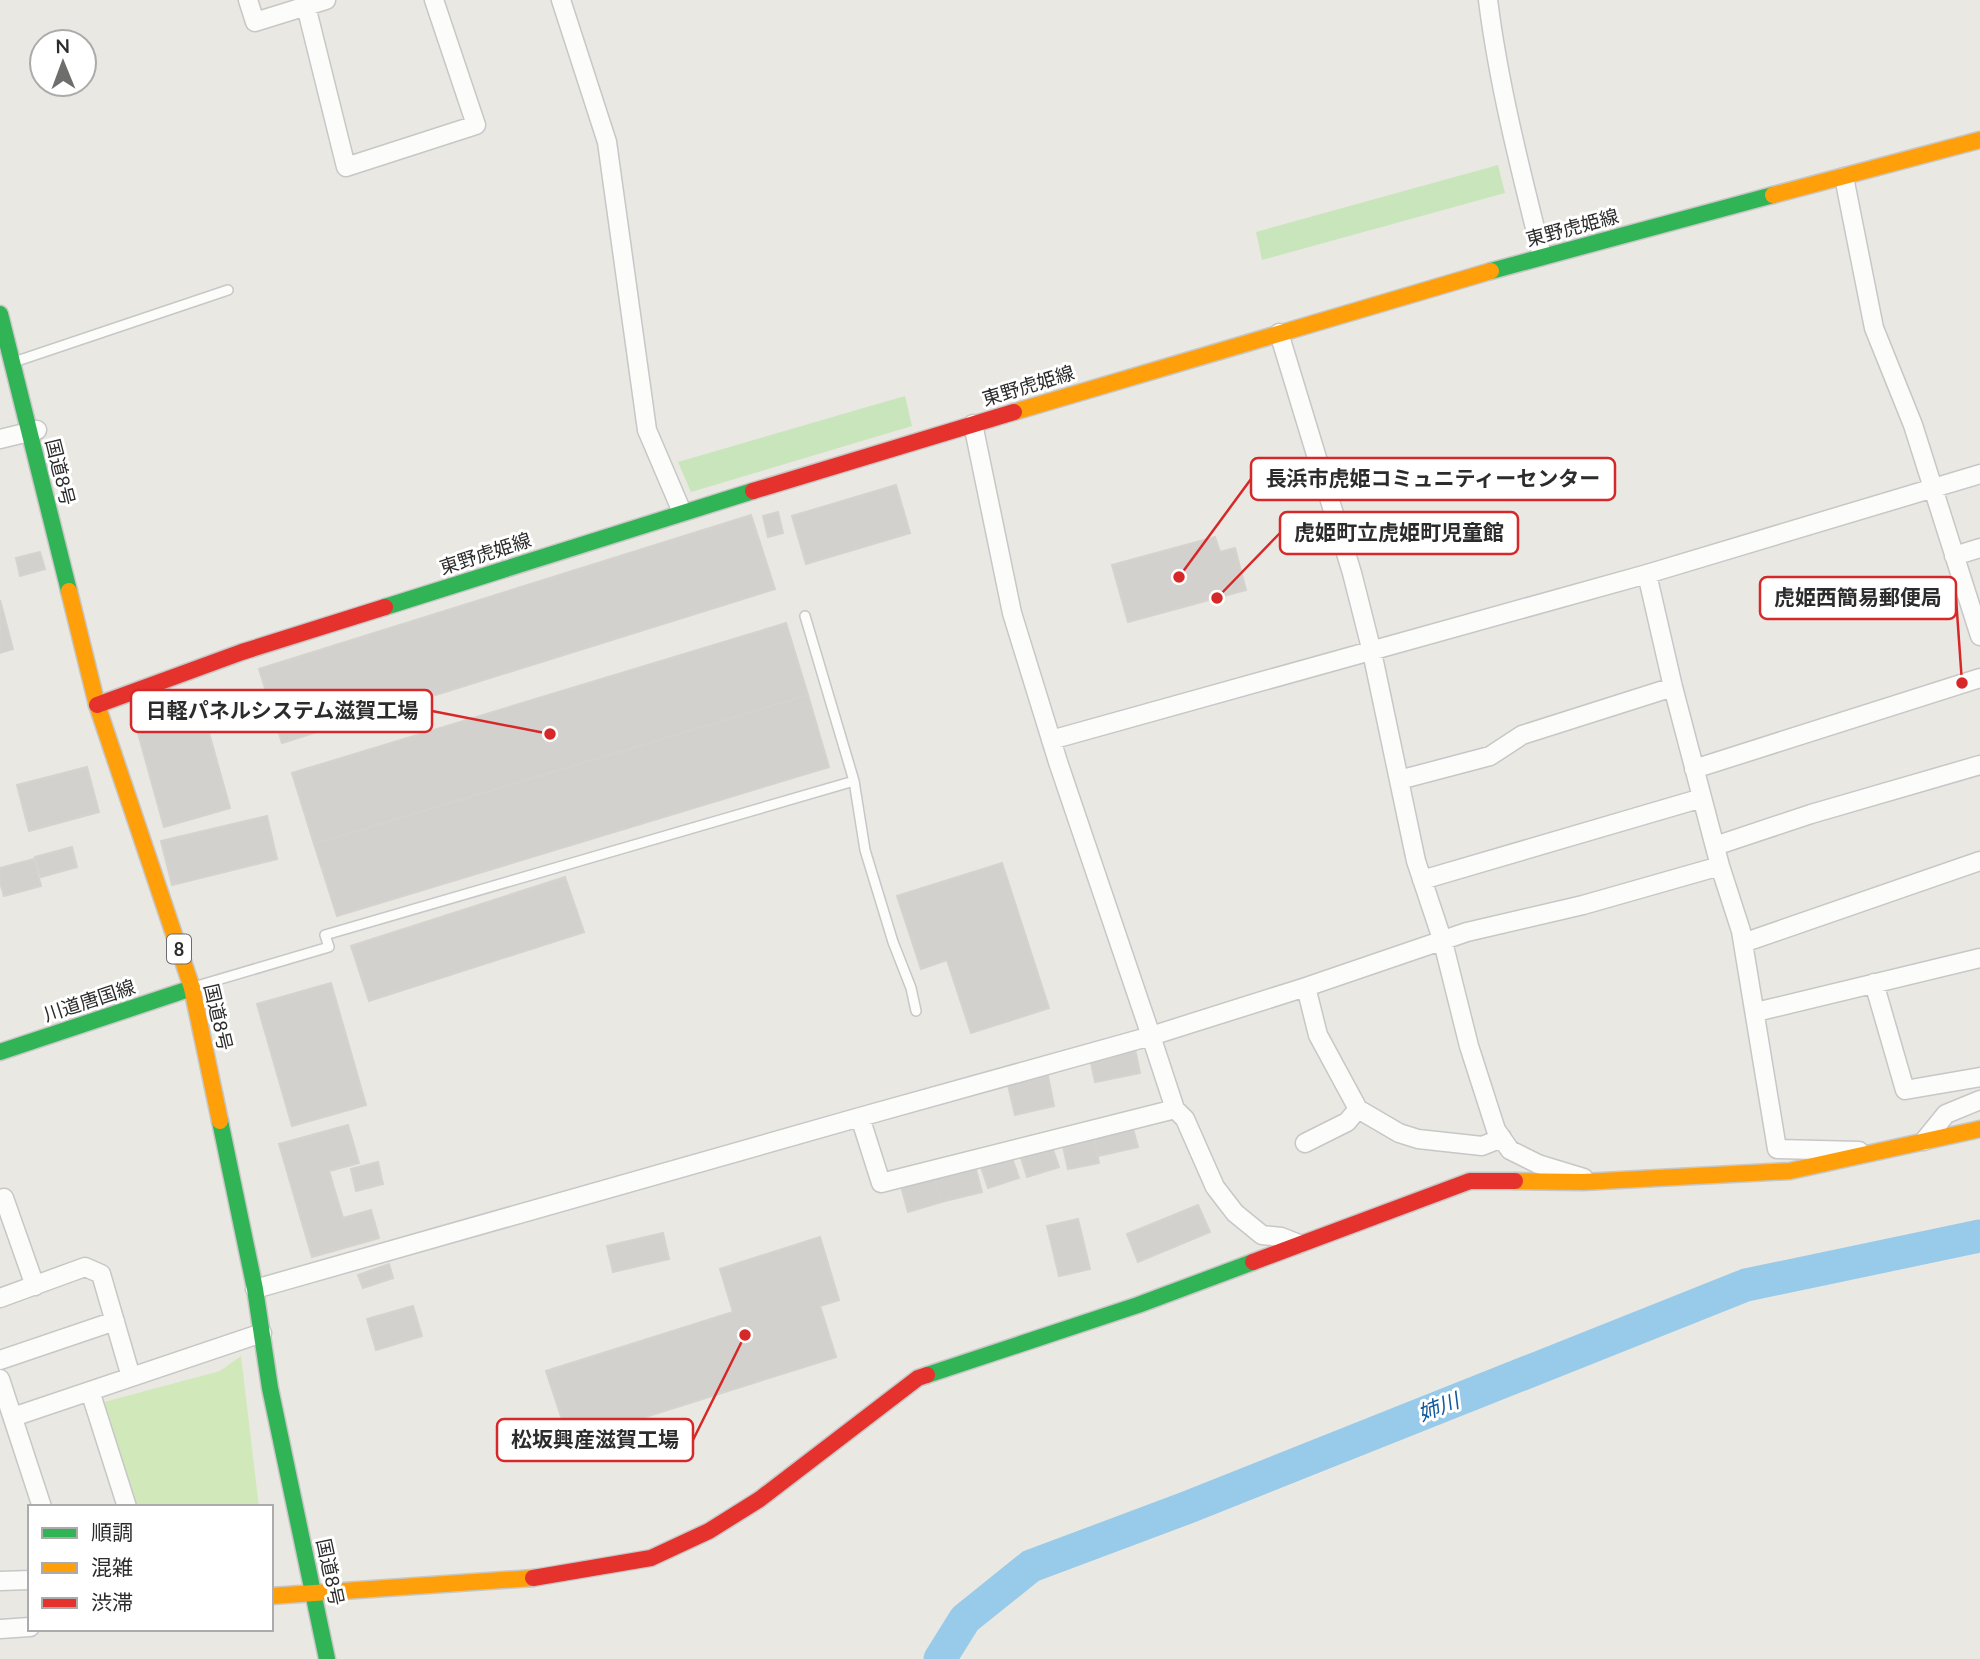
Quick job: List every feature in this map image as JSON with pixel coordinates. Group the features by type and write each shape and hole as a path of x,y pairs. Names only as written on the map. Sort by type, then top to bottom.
{"main road":[{"name":"東野虎姫線","path":"97,705 242,652 682,512 1279,332 1542,256 1980,140"},
{"name":"国道8号","path":"0,314 33,431 97,705 192,988 255,1289 273,1401 327,1659"},
{"name":"川道唐国線","path":"0,1052 192,988"},
{"path":"273,1596 316,1599 537,1578 652,1559 709,1531 760,1499 918,1378 1138,1305 1470,1181 1595,1182 1790,1171 1980,1129"}],"street":[{"path":"248,0 255,22 326,0"},
{"path":"306,6 346,167 476,125 434,0"},
{"path":"561,0 607,142 647,430 682,512"},
{"path":"1488,0 1514,145 1542,256"},
{"path":"1844,177 1874,328 1913,425 1980,636"},
{"path":"1279,332 1352,573 1372,652 1416,861 1443,942 1469,1046 1496,1130 1510,1150 1538,1164 1595,1182"},
{"path":"973,424 1012,612 1051,740 1175,1109 1185,1119 1215,1187 1235,1213 1262,1235 1281,1237 1299,1244"},
{"path":"0,439 33,431"},
{"path":"1051,740 1647,574 1980,474"},
{"path":"1954,556 1980,548"},
{"path":"1647,574 1672,687 1743,943 1777,1149 1875,1152"},
{"path":"1694,769 1980,678"},
{"path":"1399,780 1490,756 1522,735 1672,687"},
{"path":"1715,846 1811,814 1980,765"},
{"path":"1422,880 1702,798"},
{"path":"1743,943 1980,861"},
{"path":"255,1289 1151,1036 1306,988 1467,932 1583,905 1720,866"},
{"path":"1756,1012 1980,958"},
{"path":"1874,983 1905,1090 1980,1077"},
{"path":"1306,988 1318,1035 1358,1109 1399,1133 1418,1139 1482,1146 1502,1138"},
{"path":"1924,1141 1946,1114 1980,1100"},
{"path":"860,1117 881,1183 1175,1109"},
{"path":"1305,1143 1347,1122 1358,1109"},
{"path":"0,1199 4,1198 35,1286"},
{"path":"0,1298 85,1267 101,1274 131,1377"},
{"path":"0,1360 115,1321"},
{"path":"0,1440 15,1426 90,1391 262,1333"},
{"path":"0,1379 41,1505"},
{"path":"90,1391 126,1505"},
{"path":"0,1581 28,1580"},
{"path":"0,1629 28,1627"}],"lane":[{"path":"12,363 228,290"},
{"path":"805,616 854,781 865,850 893,943 911,988 916,1011"},
{"path":"192,988 330,947 324,935 854,781"}],"green space":[{"path":"1498,165 1505,193 1262,260 1256,232"},
{"path":"905,396 912,426 691,492 678,462"},
{"path":"241,1356 259,1505 130,1505 104,1402 220,1371"}],"building":[{"path":"896,485 910,533 806,564 792,516"},
{"path":"778,512 783,533 768,537 763,516"},
{"path":"751,515 775,589 282,743 259,669"},
{"path":"1215,537 1220,552 1235,548 1246,590 1128,622 1112,565"},
{"path":"40,552 45,569 20,576 16,558"},
{"path":"0,600 13,649 0,653"},
{"path":"786,623 808,695 314,844 292,773"},
{"path":"808,695 829,767 337,916 314,844"},
{"path":"204,715 230,808 164,827 138,733"},
{"path":"87,767 99,812 29,831 17,785"},
{"path":"267,816 277,859 172,885 161,841"},
{"path":"72,847 77,867 41,877 35,857"},
{"path":"34,859 41,886 4,896 0,868"},
{"path":"1002,863 1049,1008 971,1033 947,960 921,969 897,896"},
{"path":"565,877 584,932 369,1001 351,946"},
{"path":"331,983 366,1105 292,1126 257,1004"},
{"path":"1135,1049 1140,1073 1095,1082 1090,1058"},
{"path":"1048,1076 1054,1106 1015,1115 1008,1085"},
{"path":"348,1125 359,1163 329,1171 343,1218 371,1210 379,1238 312,1257 279,1144"},
{"path":"1132,1125 1138,1147 1098,1156 1093,1135"},
{"path":"1093,1135 1099,1163 1068,1169 1062,1142"},
{"path":"1050,1141 1059,1167 1027,1177 1019,1151"},
{"path":"1011,1155 1019,1178 988,1188 980,1164"},
{"path":"378,1162 383,1184 356,1191 351,1169"},
{"path":"975,1166 982,1192 941,1202 934,1177"},
{"path":"934,1177 941,1202 908,1212 901,1186"},
{"path":"1198,1205 1210,1232 1138,1262 1127,1234"},
{"path":"1078,1219 1090,1269 1059,1276 1047,1226"},
{"path":"663,1233 669,1259 613,1272 607,1246"},
{"path":"820,1237 839,1300 820,1306 836,1357 569,1441 546,1371 733,1312 720,1269"},
{"path":"389,1264 393,1278 363,1288 358,1275"},
{"path":"413,1306 422,1336 376,1350 367,1319"}],"waterway":[{"name":"姉川","path":"940,1659 965,1619 1031,1566 1186,1508 1746,1285 1980,1236"}],"traffic: fast":[{"path":"1491,271 1773,195"},
{"path":"0,314 69,591"},
{"path":"385,607 753,491"},
{"path":"0,1052 192,988"},
{"path":"220,1121 255,1289 270,1388 327,1659"},
{"path":"927,1375 1138,1305 1253,1262"}],"traffic: slow":[{"path":"1773,195 1980,140"},
{"path":"1014,412 1491,271"},
{"path":"69,591 97,705 192,988 220,1121"},
{"path":"1515,1181 1583,1182 1790,1171 1980,1129"},
{"path":"273,1596 533,1578"}],"traffic: jam":[{"path":"753,491 1014,412"},
{"path":"97,705 242,652 385,607"},
{"path":"1253,1262 1470,1181 1515,1181"},
{"path":"533,1578 651,1558 709,1531 760,1499 918,1378 927,1375"}],"place":[{"name":"長浜市虎姫コミュニティーセンター","path":"1179,577"},
{"name":"虎姫町立虎姫町児童館","path":"1217,598"},
{"name":"虎姫西簡易郵便局","path":"1962,683"},
{"name":"日軽パネルシステム滋賀工場","path":"550,734"},
{"name":"松坂興産滋賀工場","path":"745,1335"}]}
